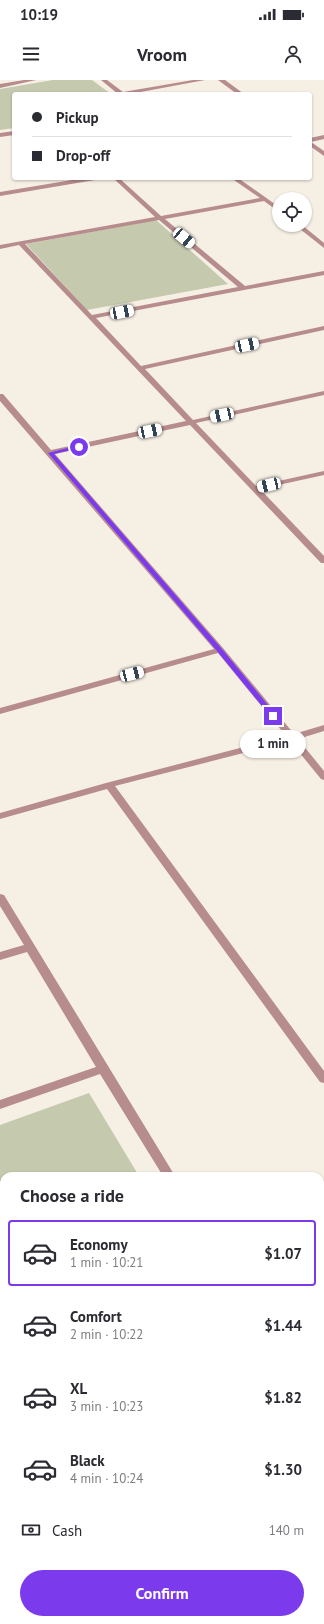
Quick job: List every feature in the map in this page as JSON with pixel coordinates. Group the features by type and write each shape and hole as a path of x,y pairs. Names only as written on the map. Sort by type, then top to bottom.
{"street":[{"path":"0,86 33,80"},
{"path":"104,80 119,92"},
{"path":"133,92 202,80"},
{"path":"221,80 238,92"},
{"path":"0,136 12,133"},
{"path":"312,140 324,137"},
{"path":"312,145 324,154"},
{"path":"0,187 3,194 84,180"},
{"path":"118,180 160,218 243,288"},
{"path":"237,180 272,205"},
{"path":"0,246 265,200"},
{"path":"307,232 324,246"},
{"path":"20,243 322,557"},
{"path":"92,317 324,273"},
{"path":"140,368 324,328"},
{"path":"50,453 324,393"},
{"path":"0,396 220,650 324,777"},
{"path":"256,488 324,473"},
{"path":"0,711 220,650"},
{"path":"0,816 108,785 291,738 324,728"},
{"path":"108,785 324,1079"},
{"path":"0,897 103,1069 167,1172"},
{"path":"0,956 30,947"},
{"path":"0,1106 103,1069"}],"green space":[{"path":"53,80 92,80 108,92 12,92 12,128 0,130 0,89"},
{"path":"156,220 228,284 87,310 26,244"},
{"path":"89,1093 137,1172 0,1172 0,1125"}],"route":[{"path":"79,447 50,453 220,650 273,716"}]}
